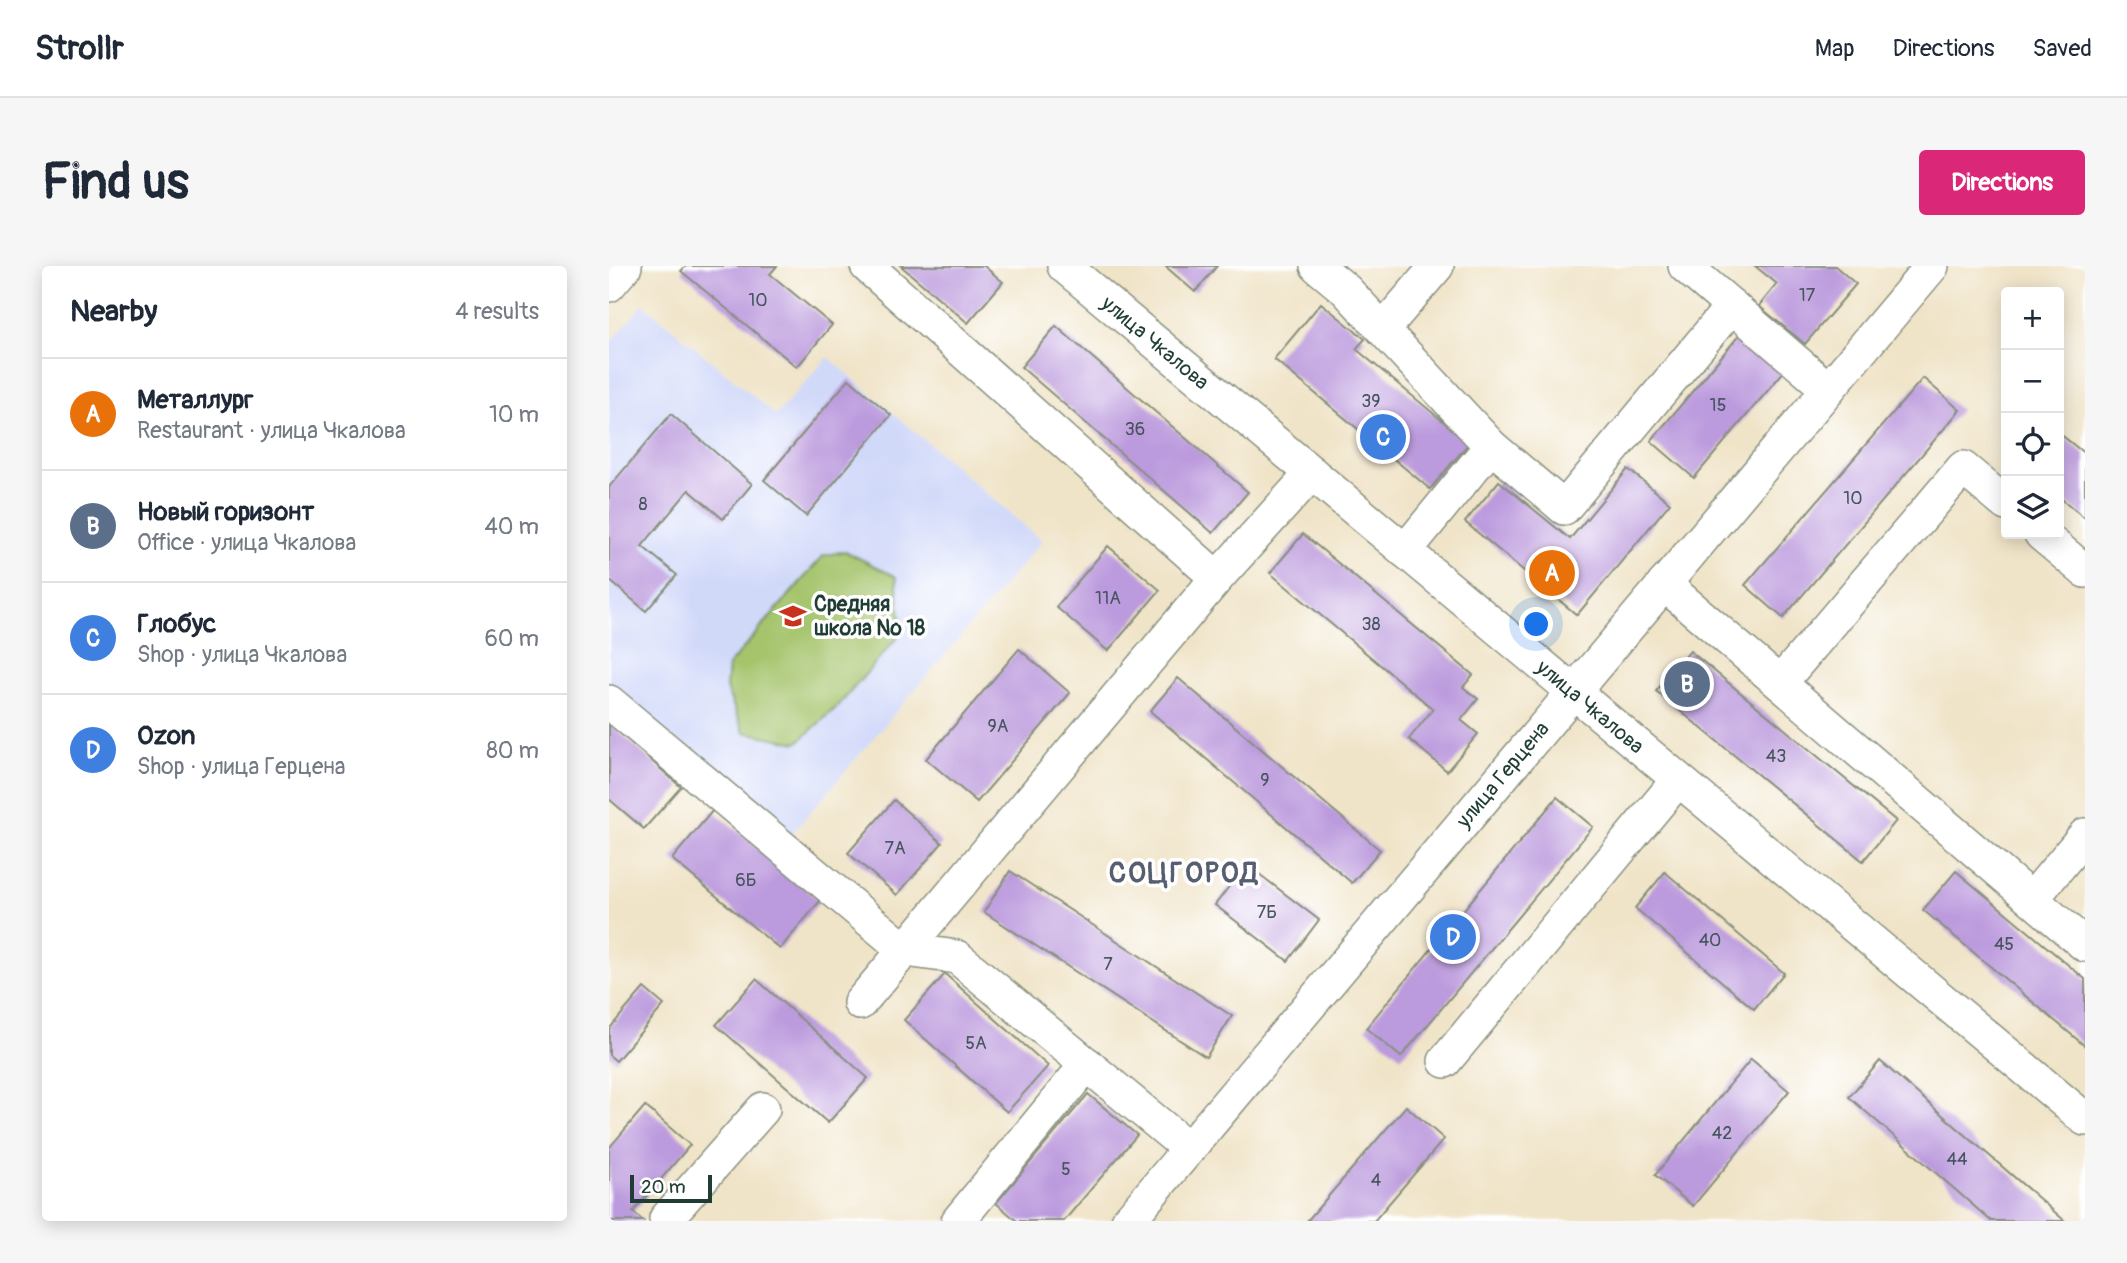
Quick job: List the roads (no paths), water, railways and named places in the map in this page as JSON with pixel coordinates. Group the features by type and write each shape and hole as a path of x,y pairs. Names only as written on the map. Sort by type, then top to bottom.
{"street":[{"path":"609,285 625,266"},
{"path":"867,266 1217,578"},
{"name":"улица Чкалова","path":"1064,266 2085,1119"},
{"path":"1317,266 1346,290 1491,446 1564,508 1732,306"},
{"path":"1383,329 1437,266"},
{"path":"1685,266 1828,389"},
{"name":"улица Герцена","path":"1128,1221 1932,266"},
{"path":"1405,551 1491,446"},
{"path":"1780,683 1963,468 2001,500"},
{"path":"860,1003 1217,578 1312,473"},
{"path":"2047,539 2085,570"},
{"path":"1664,584 2085,945"},
{"path":"609,702 905,950 957,957 1189,1149"},
{"path":"1445,1061 1678,780"},
{"path":"2032,899 2085,835"},
{"path":"958,1221 1087,1065"},
{"path":"668,1221 666,1219 763,1109"}],"place":[{"name":"Глобус","path":"1383,437"},
{"name":"Металлург","path":"1552,573"},
{"name":"Средняя школа № 18","path":"793,616"},
{"name":"Новый горизонт","path":"1687,684"},
{"name":"Ozon","path":"1453,937"}],"district":[{"name":"СОЦГОРОД","path":"1184,873"}]}
